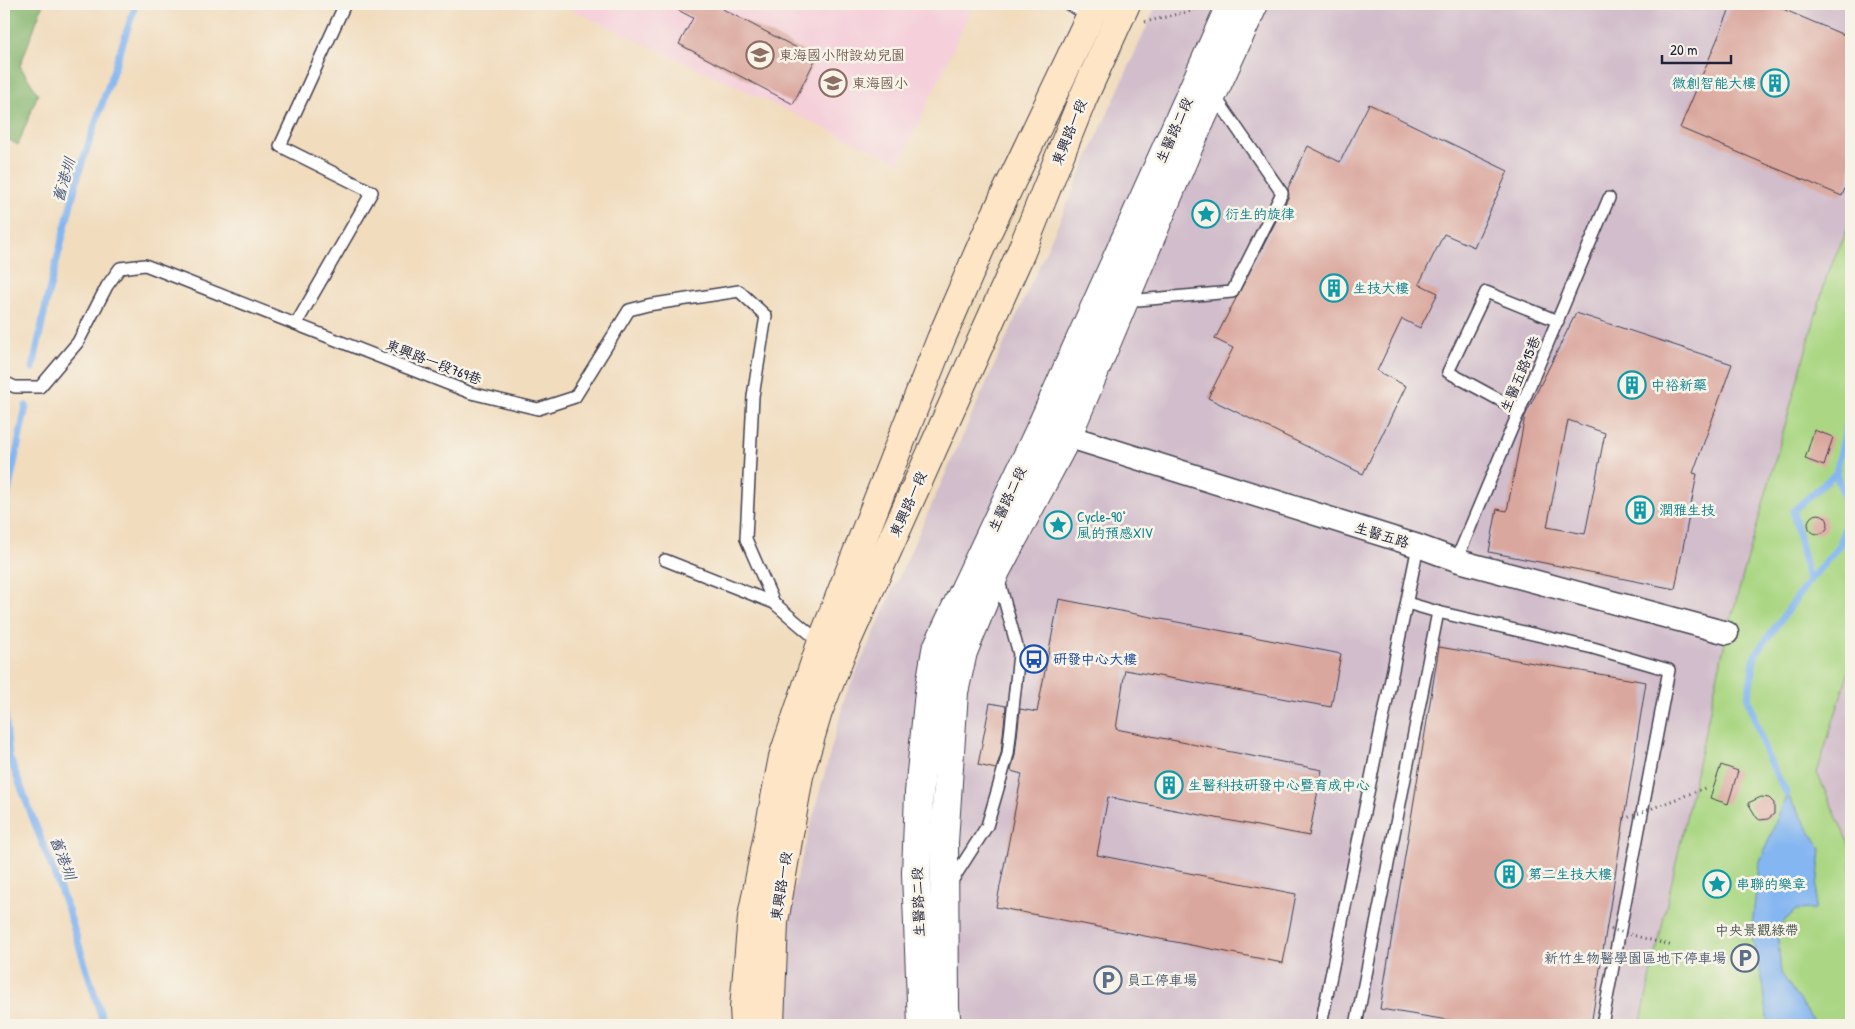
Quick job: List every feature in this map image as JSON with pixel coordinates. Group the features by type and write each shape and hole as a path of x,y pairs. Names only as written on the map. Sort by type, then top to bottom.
{"main road":[{"name":"東興路一段","path":"770,1025 774,922 799,776 818,712 831,649 940,339 987,234 1096,16 1126,4"},
{"name":"東興路一段","path":"745,1025 744,1008 752,917 783,757 831,649 1021,252 1083,98 1096,16"}],"street":[{"name":"生醫路二段","path":"948,1025 945,1008 944,842 954,692 963,652 996,571 1067,437 1189,146 1254,4"},
{"name":"生醫路二段","path":"922,1025 916,873 918,793 929,692 936,650 1041,427 1218,6"},
{"name":"生醫五路","path":"1041,427 1067,437 1418,546 1460,561 1726,633"}],"lane":[{"path":"296,324 372,192 280,146 345,4"},
{"path":"1124,301 1232,292 1282,193 1213,94"},
{"name":"生醫五路15巷","path":"1460,561 1461,549 1609,198"},
{"name":"東興路一段769巷","path":"4,382 15,387 40,387 78,342 107,286 120,268 146,264 470,394 538,409 575,396 629,310 648,305 738,291 766,316 753,396 746,539 774,603 831,649"},
{"path":"1520,411 1448,372 1486,292 1558,322"},
{"path":"1321,1025 1418,546"},
{"path":"665,560 774,603"},
{"path":"944,894 987,826 1008,754 1019,654 996,571"},
{"path":"1407,603 1594,648 1669,670 1602,1025"},
{"path":"1356,1025 1438,612"}],"path":[{"path":"1096,16 1218,6"},
{"path":"1624,819 1705,788"},
{"path":"1606,928 1673,946"}],"shaded area":[{"name":"東海國小","path":"560,4 974,4 900,163"},
{"path":"1157,4 1851,4 1851,1025 786,1025 783,929 845,697"}],"green space":[{"path":"4,4 43,4 20,66 38,94 18,145 4,137"},
{"name":"中央景觀綠帶","path":"1851,222 1851,664 1817,773 1851,849 1851,961 1846,998 1851,1008 1851,1025 1640,1025 1727,633 1827,275"}],"water":[{"path":"1787,794 1821,849 1815,909 1796,910 1777,928 1781,973 1816,1025 1768,1025 1763,983 1751,934 1759,864"}],"building":[{"path":"667,4 713,4 816,58 793,104 679,44 693,18"},
{"name":"微創智能大樓","path":"1732,4 1771,4 1851,38 1851,173 1842,196 1680,128"},
{"name":"生技大樓","path":"1369,104 1508,171 1474,247 1444,234 1419,284 1438,293 1420,328 1402,319 1377,371 1406,386 1363,474 1208,398 1233,348 1215,339 1289,196 1288,188 1308,146 1340,162"},
{"path":"1576,313 1732,364 1693,473 1697,474 1675,589 1489,552 1497,509 1507,511 1525,416","holes":["1568,420 1605,433 1585,534 1547,527"]},
{"path":"1814,430 1833,437 1824,466 1805,459"},
{"path":"1818,514 1825,517 1828,524 1825,531 1818,534 1811,531 1808,524 1811,517"},
{"name":"生醫科技研發中心暨育成中心","path":"1059,599 1341,654 1331,707 1125,670 1116,729 1322,770 1309,836 1108,797 1097,855 1296,894 1283,963 996,907 1022,774 1011,771 1015,755 1020,709 1037,712"},
{"name":"第二生技大樓","path":"1439,647 1646,682 1591,1025 1479,1025 1380,1009"},
{"path":"990,703 1006,706 1001,753 996,769 978,765"},
{"path":"1721,765 1738,771 1728,804 1710,798"},
{"path":"1761,797 1769,798 1774,803 1774,814 1768,819 1760,820 1757,818 1748,803"}],"waterway":[{"name":"舊港圳","path":"33,368 47,299 79,172 136,4"},
{"name":"舊港圳","path":"4,546 6,502 26,406"},
{"path":"1787,794 1766,754 1748,698 1755,655 1809,581 1840,545 1849,511 1836,473 1851,407"},
{"path":"1809,581 1793,511 1836,473"},
{"name":"舊港圳","path":"4,700 9,756 68,910 104,1025"}],"place":[{"name":"東海國小附設幼兒園","path":"760,55"},
{"name":"東海國小","path":"833,83"},
{"name":"微創智能大樓","path":"1775,83"},
{"name":"衍生的旋律","path":"1206,214"},
{"name":"生技大樓","path":"1334,288"},
{"name":"中裕新藥","path":"1632,385"},
{"name":"潤雅生技","path":"1640,510"},
{"name":"Cycle-90° 風的預感XIV","path":"1058,525"},
{"name":"研發中心大樓","path":"1034,659"},
{"name":"生醫科技研發中心暨育成中心","path":"1169,785"},
{"name":"第二生技大樓","path":"1509,874"},
{"name":"串聯的樂章","path":"1717,884"},
{"name":"新竹生物醫學園區地下停車場","path":"1745,958"},
{"name":"員工停車場","path":"1108,980"}]}
